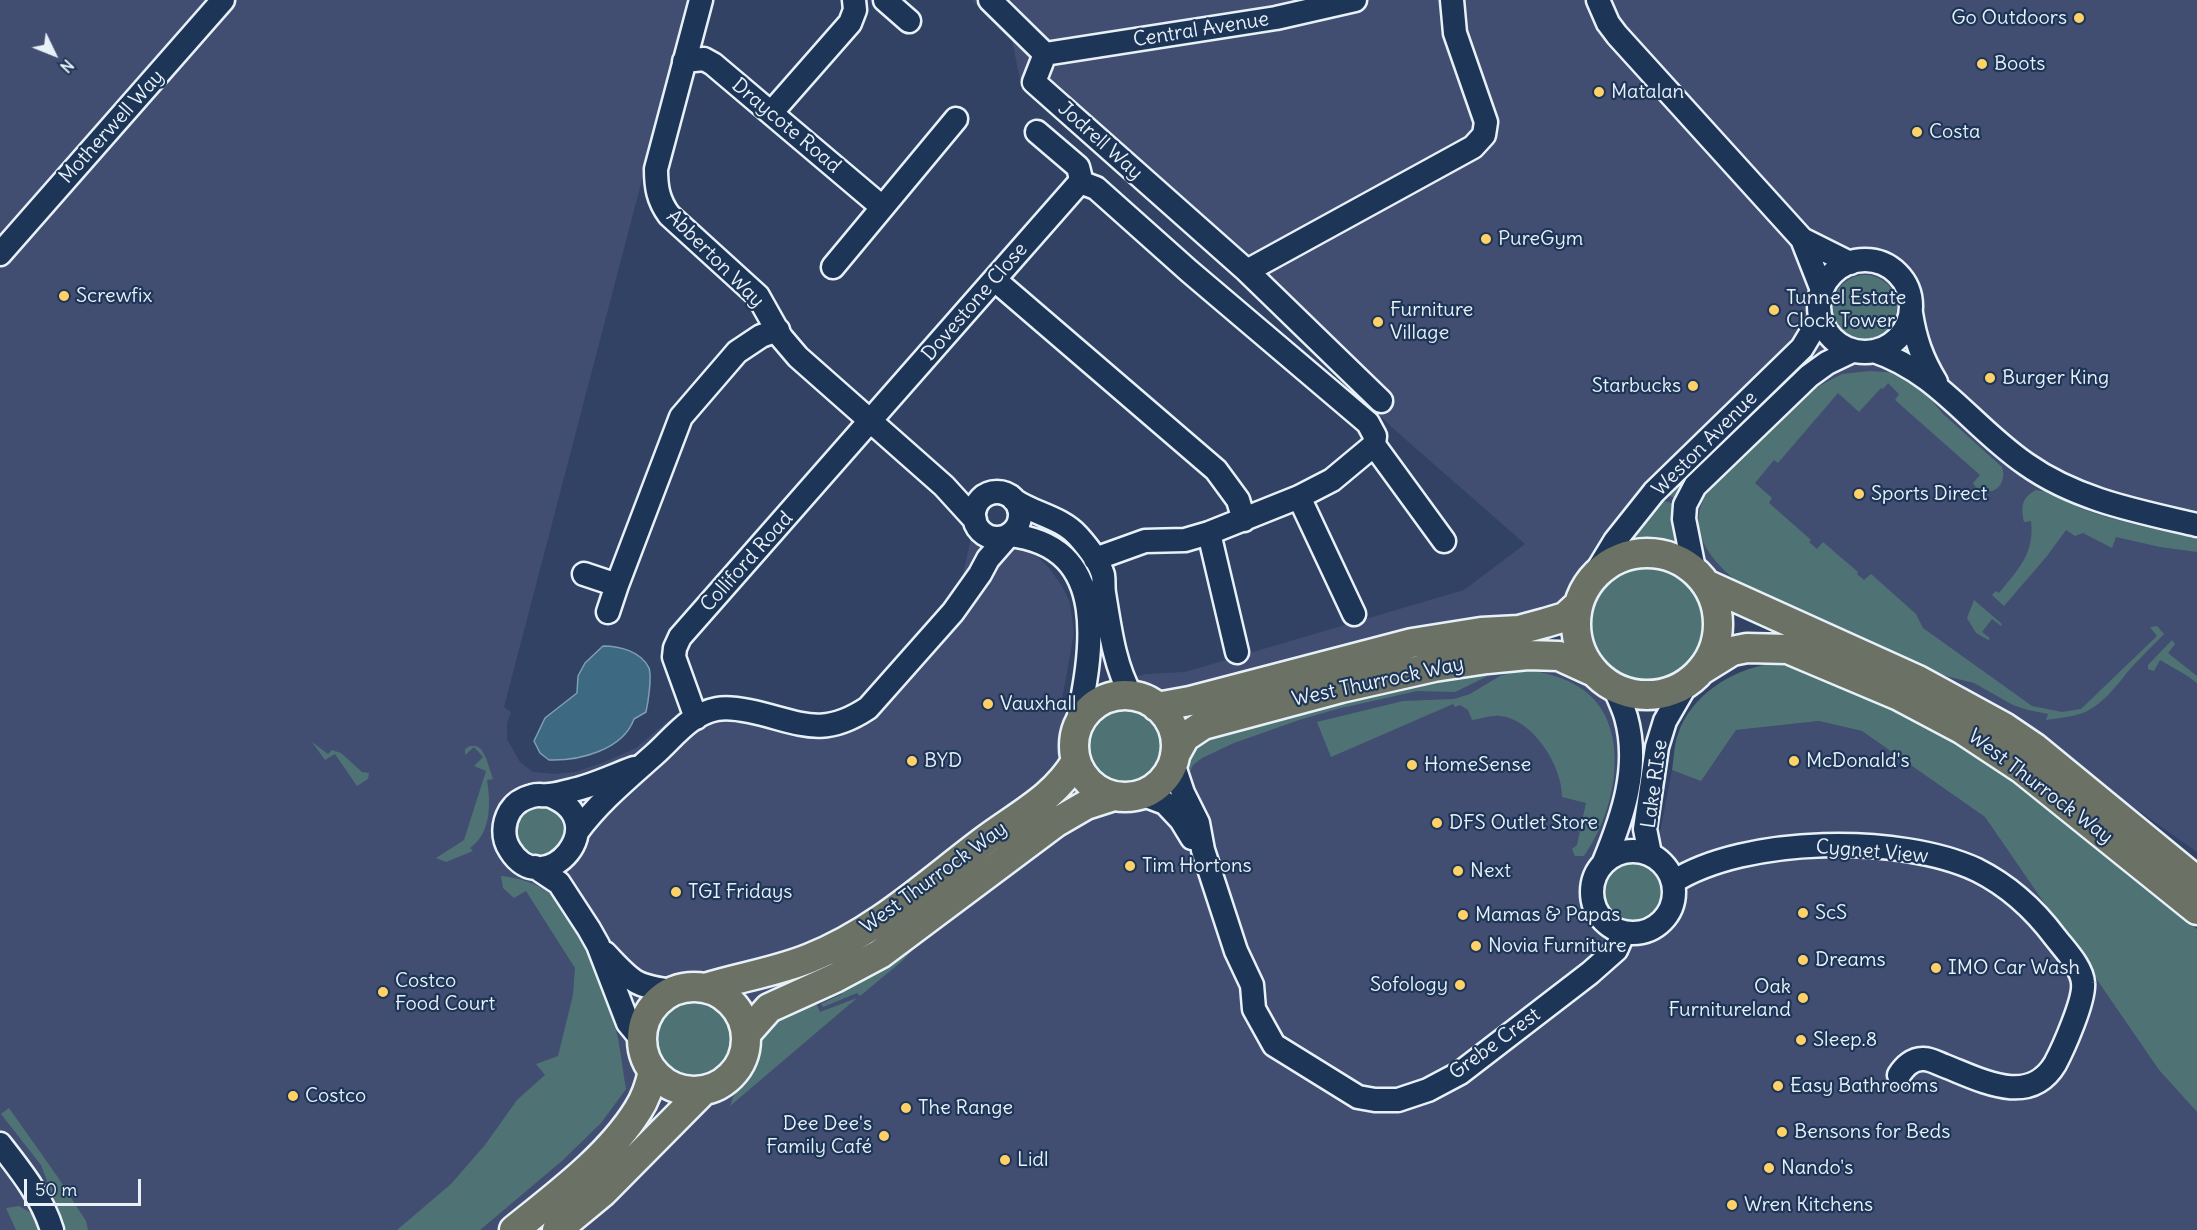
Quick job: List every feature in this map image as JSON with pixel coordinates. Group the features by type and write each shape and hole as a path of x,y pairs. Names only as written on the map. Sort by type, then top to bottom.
{"main road":[{"path":"1646,552 1681,560 1701,577 1717,608 1719,628 1714,650 1695,676 1670,692 1652,695 1634,694 1604,680 1581,652 1577,640 1575,617 1584,589 1595,574 1614,560 1646,552"},
{"name":"West Thurrock Way","path":"1701,577 1918,680 2004,727 2035,748 2197,881"},
{"name":"West Thurrock Way","path":"1157,707 1412,643 1527,628 1565,617 1578,605"},
{"name":"West Thurrock Way","path":"1695,676 1732,651 1747,648 1788,649 1897,694 1964,730 2022,769 2197,910"},
{"name":"West Thurrock Way","path":"1174,759 1185,737 1203,725 1341,688 1434,667 1528,654 1559,656 1604,680"},
{"path":"1131,695 1157,707 1171,726 1175,740 1174,759 1160,782 1127,795 1093,786 1083,775 1076,761 1074,749 1076,731 1081,719 1092,707 1107,698 1131,695"},
{"name":"West Thurrock Way","path":"705,988 768,973 811,958 878,922 1047,797 1067,776 1076,761"},
{"name":"West Thurrock Way","path":"746,1034 769,1008 835,978 880,954 1055,823 1086,805 1127,795"},
{"path":"688,987 705,988 720,994 733,1004 742,1018 746,1034 743,1056 734,1072 720,1083 704,1090 690,1091 676,1088 653,1071 645,1057 642,1040 644,1025 650,1011 660,999 673,991 688,987"},
{"path":"514,1230 591,1164 623,1131 648,1092 653,1071"},
{"path":"557,1230 603,1192 704,1090"}],"street":[{"name":"Motherwell Way","path":"0,254 223,0"},
{"name":"Abberton Way","path":"701,0 656,169 658,195 669,215 758,296 788,346 798,357 944,486 978,526"},
{"path":"771,113 850,23 855,10 854,0"},
{"path":"885,0 909,21"},
{"path":"990,0 1045,54"},
{"path":"1381,401 1247,271 1473,147 1484,135 1486,122 1455,33 1452,0"},
{"path":"1598,0 1608,23 1617,35 1802,239 1822,290"},
{"name":"Central Avenue","path":"1045,54 1276,18 1347,1"},
{"name":"Jodrell Way","path":"1045,54 1034,82 1247,271"},
{"name":"Draycote Road","path":"684,61 704,59 882,207"},
{"path":"833,267 956,119"},
{"path":"1037,132 1077,167 1080,182 1096,188 1189,271 1368,423 1375,436 1374,445 1443,541"},
{"name":"Dovestone Close","path":"870,422 1080,182"},
{"path":"1802,239 1850,262 1874,261 1887,265 1897,272 1911,297 1911,313 1916,340 1924,363 1938,386"},
{"path":"1850,262 1832,274 1822,290 1819,306 1820,318 1833,340 1863,351 1895,358 1938,386 2012,454 2028,466 2069,489 2096,500 2197,525"},
{"path":"995,280 1215,470 1238,500 1244,520"},
{"path":"1863,351 1886,348 1896,341 1905,330 1911,313"},
{"name":"Weston Avenue","path":"1595,574 1615,541 1654,492 1802,348 1820,318"},
{"path":"608,612 681,417 737,352 754,340 778,330"},
{"name":"Weston Avenue","path":"1701,577 1684,519 1685,505 1695,486 1809,376 1827,363 1863,351"},
{"name":"Colliford Road","path":"696,718 674,657 680,637 870,422"},
{"path":"1095,559 1145,541 1185,540 1244,520 1299,497 1332,480 1374,445"},
{"name":"Abberton Way","path":"944,486 969,493 991,493"},
{"path":"968,591 978,558 976,506 985,496 991,493 1003,493 1026,509 1059,521 1078,535 1103,575 1103,590 1116,662 1131,695"},
{"path":"1299,497 1354,614"},
{"path":"535,867 562,861 594,809 681,728 696,718 717,709 733,708 802,725 825,727 854,717 868,708 953,612 988,559 1015,530 1020,514 1014,500"},
{"path":"978,526 994,538 1009,535 1034,538 1046,543 1062,555 1085,592 1090,619 1089,649 1076,731"},
{"path":"1209,533 1237,652"},
{"path":"584,574 617,585"},
{"name":"Lake RIse","path":"1650,854 1645,829 1658,747 1665,721 1695,676"},
{"name":"Lake RIse","path":"1604,680 1626,716 1631,743 1631,767 1623,810 1604,862 1593,880 1592,898 1595,908 1606,924 1624,932"},
{"name":"Grebe Crest","path":"1174,759 1183,793 1198,823 1203,850 1236,951 1252,985 1254,1009 1274,1045 1358,1097 1398,1100 1428,1090 1460,1073 1590,973 1616,950 1624,932"},
{"path":"641,766 580,788 537,795 520,801 511,810 504,831 508,848 520,861 535,867 559,884 593,937 637,984 648,988 673,991"},
{"path":"548,795 564,803 576,821 573,876 593,937 628,1023 642,1040"},
{"name":"Grebe Crest","path":"1127,795 1165,803 1203,850"},
{"name":"Cygnet View","path":"1673,882 1721,859 1753,852 1815,845 1901,851 1945,859 1976,870 2015,894 2040,917 2074,963 2084,983 2073,1023 2056,1062 2046,1077 2037,1084 2022,1088 2007,1088 1925,1059 1905,1066 1899,1075"},
{"name":"Lake RIse","path":"1604,862 1618,853 1629,850 1650,854 1665,865 1673,882"},
{"path":"1624,932 1646,931 1666,916 1672,905 1673,882"},
{"path":"0,1144 28,1181 52,1230"}],"shaded area":[{"path":"0,0 689,0 504,707 511,712 507,724 507,739 520,762 533,772 554,774 575,772 605,762 636,748 668,721 698,706 731,697 821,717 852,707 960,588 971,538 994,556 1015,546 1031,550 1049,568 1062,586 1070,603 1074,633 1062,699 1146,674 1185,672 1464,590 1525,544 1396,431 1231,274 1021,85 1012,40 972,0 2197,0 2197,852 2020,727 1722,586 1676,548 1621,545 1582,573 1546,635 1543,663 1574,673 1601,695 1615,715 1623,746 1621,782 1599,851 1655,859 1672,770 1701,780 1736,730 1819,721 1862,731 1985,817 2159,1070 2197,1112 2197,1230 0,1230"},
{"path":"603,646 629,651 641,657 649,668 649,696 646,712 634,719 620,739 610,746 586,756 549,760 540,753 534,741 545,718 577,693 578,676 585,663"}],"green space":[{"path":"1865,275 1877,277 1888,284 1895,295 1897,307 1895,319 1888,330 1877,337 1865,339 1853,337 1842,330 1835,319 1833,307 1835,295 1842,284 1853,277"},
{"path":"1797,367 1801,372 1678,499 1664,494"},
{"path":"1870,371 1899,373 1920,386 1942,413 2002,467 2003,478 1999,487 1990,492 1978,491 1973,483 1980,475 1895,400 1899,394 1888,383 1859,412 1838,393 1778,463 1774,460 1755,483 1772,498 1769,503 1811,540 1809,542 1817,549 1823,542 1864,580 1871,574 1916,614 1923,628 2032,706 2062,712 2081,709 2157,636 2150,627 2157,626 2164,634 2095,707 2078,714 2046,720 2048,714 2013,705 1974,683 1938,674 1742,586 1711,555 1704,544 1699,518 1701,505 1709,490 1817,387 1842,374"},
{"path":"2036,490 2050,493 2101,515 2197,539 2197,552 2160,547 2116,537 2112,548 2083,533 2075,536 2066,530 2004,606 1992,595 1996,591 1999,593 2006,585 2019,569 2028,552 2032,532 2031,521 2024,522 2023,503 2027,496"},
{"path":"1659,499 1677,505 1678,544 1655,539 1632,540 1631,537"},
{"path":"1646,566 1668,571 1687,583 1699,602 1704,624 1699,646 1687,665 1668,677 1646,682 1624,677 1605,665 1593,646 1588,624 1593,602 1605,583 1624,571"},
{"path":"1974,600 2002,624 2001,626 1992,619 1982,632 1990,638 1988,640 1976,633 1967,618"},
{"path":"2172,640 2175,644 2168,653 2197,676 2197,683 2160,660 2154,671 2148,669 2148,665"},
{"path":"1769,664 1793,666 1877,700 1957,740 2021,783 2197,929 2197,1112 2159,1070 1985,817 1862,731 1819,721 1736,730 1701,781 1672,770 1678,734 1692,707 1714,687 1727,679 1755,667"},
{"path":"1523,669 1564,679 1582,689 1597,703 1607,720 1613,739 1615,760 1613,781 1602,822 1584,856 1575,856 1572,849 1577,845 1586,803 1562,797 1557,772 1544,746 1524,726 1512,719 1497,716 1472,720 1468,710 1460,705 1455,707 1453,704 1331,757 1317,722 1403,701 1454,699 1470,694 1500,676"},
{"path":"1498,671 1455,692 1417,691 1299,720 1234,743 1202,758 1193,765 1187,778 1191,756 1203,737 1361,691"},
{"path":"1124,710 1138,713 1150,721 1158,733 1161,747 1158,761 1150,773 1138,781 1124,784 1110,781 1098,773 1090,761 1087,747 1090,733 1098,721 1110,713"},
{"path":"312,742 328,754 332,750 341,753 362,772 369,773 368,779 357,786 335,754 325,760"},
{"path":"476,746 481,749 493,779 487,780 488,817 482,834 470,848 473,851 446,862 436,858 464,840 486,771 474,766 483,757 474,747 465,755 465,749"},
{"path":"539,807 548,809 559,818 564,832 562,841 553,852 539,857 530,855 519,846 514,832 516,823 525,812"},
{"path":"1632,862 1643,864 1656,875 1661,891 1659,902 1648,915 1632,920 1621,918 1608,907 1603,891 1605,880 1616,867"},
{"path":"501,876 526,881 544,889 560,904 571,920 608,1003 618,1038 626,1089 601,1123 563,1160 480,1230 397,1230 451,1184 485,1145 517,1100 545,1075 536,1064 558,1056 573,995 575,968 526,891 514,898 503,888"},
{"path":"939,923 901,962 860,996 857,993 823,1007 821,1004 842,994 842,990"},
{"path":"857,998 730,1106 734,1095 753,1067 760,1037 780,1014 816,1003 820,1012"},
{"path":"692,1003 707,1006 720,1014 728,1027 731,1042 728,1057 720,1070 707,1078 692,1081 677,1078 664,1070 656,1057 653,1042 656,1027 664,1014 677,1006"},
{"path":"9,1108 57,1176 86,1221 88,1230 66,1230 41,1165 1,1114"},
{"path":"19,1206 31,1213 39,1230 16,1230 6,1208"}],"place":[{"name":"Go Outdoors","path":"2079,18"},
{"name":"Boots","path":"1982,64"},
{"name":"Matalan","path":"1599,92"},
{"name":"Costa","path":"1917,132"},
{"name":"PureGym","path":"1486,239"},
{"name":"Screwfix","path":"64,296"},
{"name":"Tunnel Estate Clock Tower","path":"1774,310"},
{"name":"Furniture Village","path":"1378,322"},
{"name":"Burger King","path":"1990,378"},
{"name":"Starbucks","path":"1693,386"},
{"name":"Sports Direct","path":"1859,494"},
{"name":"Vauxhall","path":"988,704"},
{"name":"BYD","path":"912,761"},
{"name":"McDonald's","path":"1794,761"},
{"name":"HomeSense","path":"1412,765"},
{"name":"DFS Outlet Store","path":"1437,823"},
{"name":"Tim Hortons","path":"1130,866"},
{"name":"Next","path":"1458,871"},
{"name":"TGI Fridays","path":"676,892"},
{"name":"ScS","path":"1803,913"},
{"name":"Mamas & Papas","path":"1463,915"},
{"name":"Novia Furniture","path":"1476,946"},
{"name":"Dreams","path":"1803,960"},
{"name":"IMO Car Wash","path":"1936,968"},
{"name":"Sofology","path":"1460,985"},
{"name":"Costco Food Court","path":"383,992"},
{"name":"Oak Furnitureland","path":"1803,998"},
{"name":"Sleep.8","path":"1801,1040"},
{"name":"Easy Bathrooms","path":"1778,1086"},
{"name":"Costco","path":"293,1096"},
{"name":"The Range","path":"906,1108"},
{"name":"Bensons for Beds","path":"1782,1132"},
{"name":"Dee Dee's Family Café","path":"884,1136"},
{"name":"Lidl","path":"1005,1160"},
{"name":"Nando's","path":"1769,1168"},
{"name":"Wren Kitchens","path":"1732,1205"}]}
